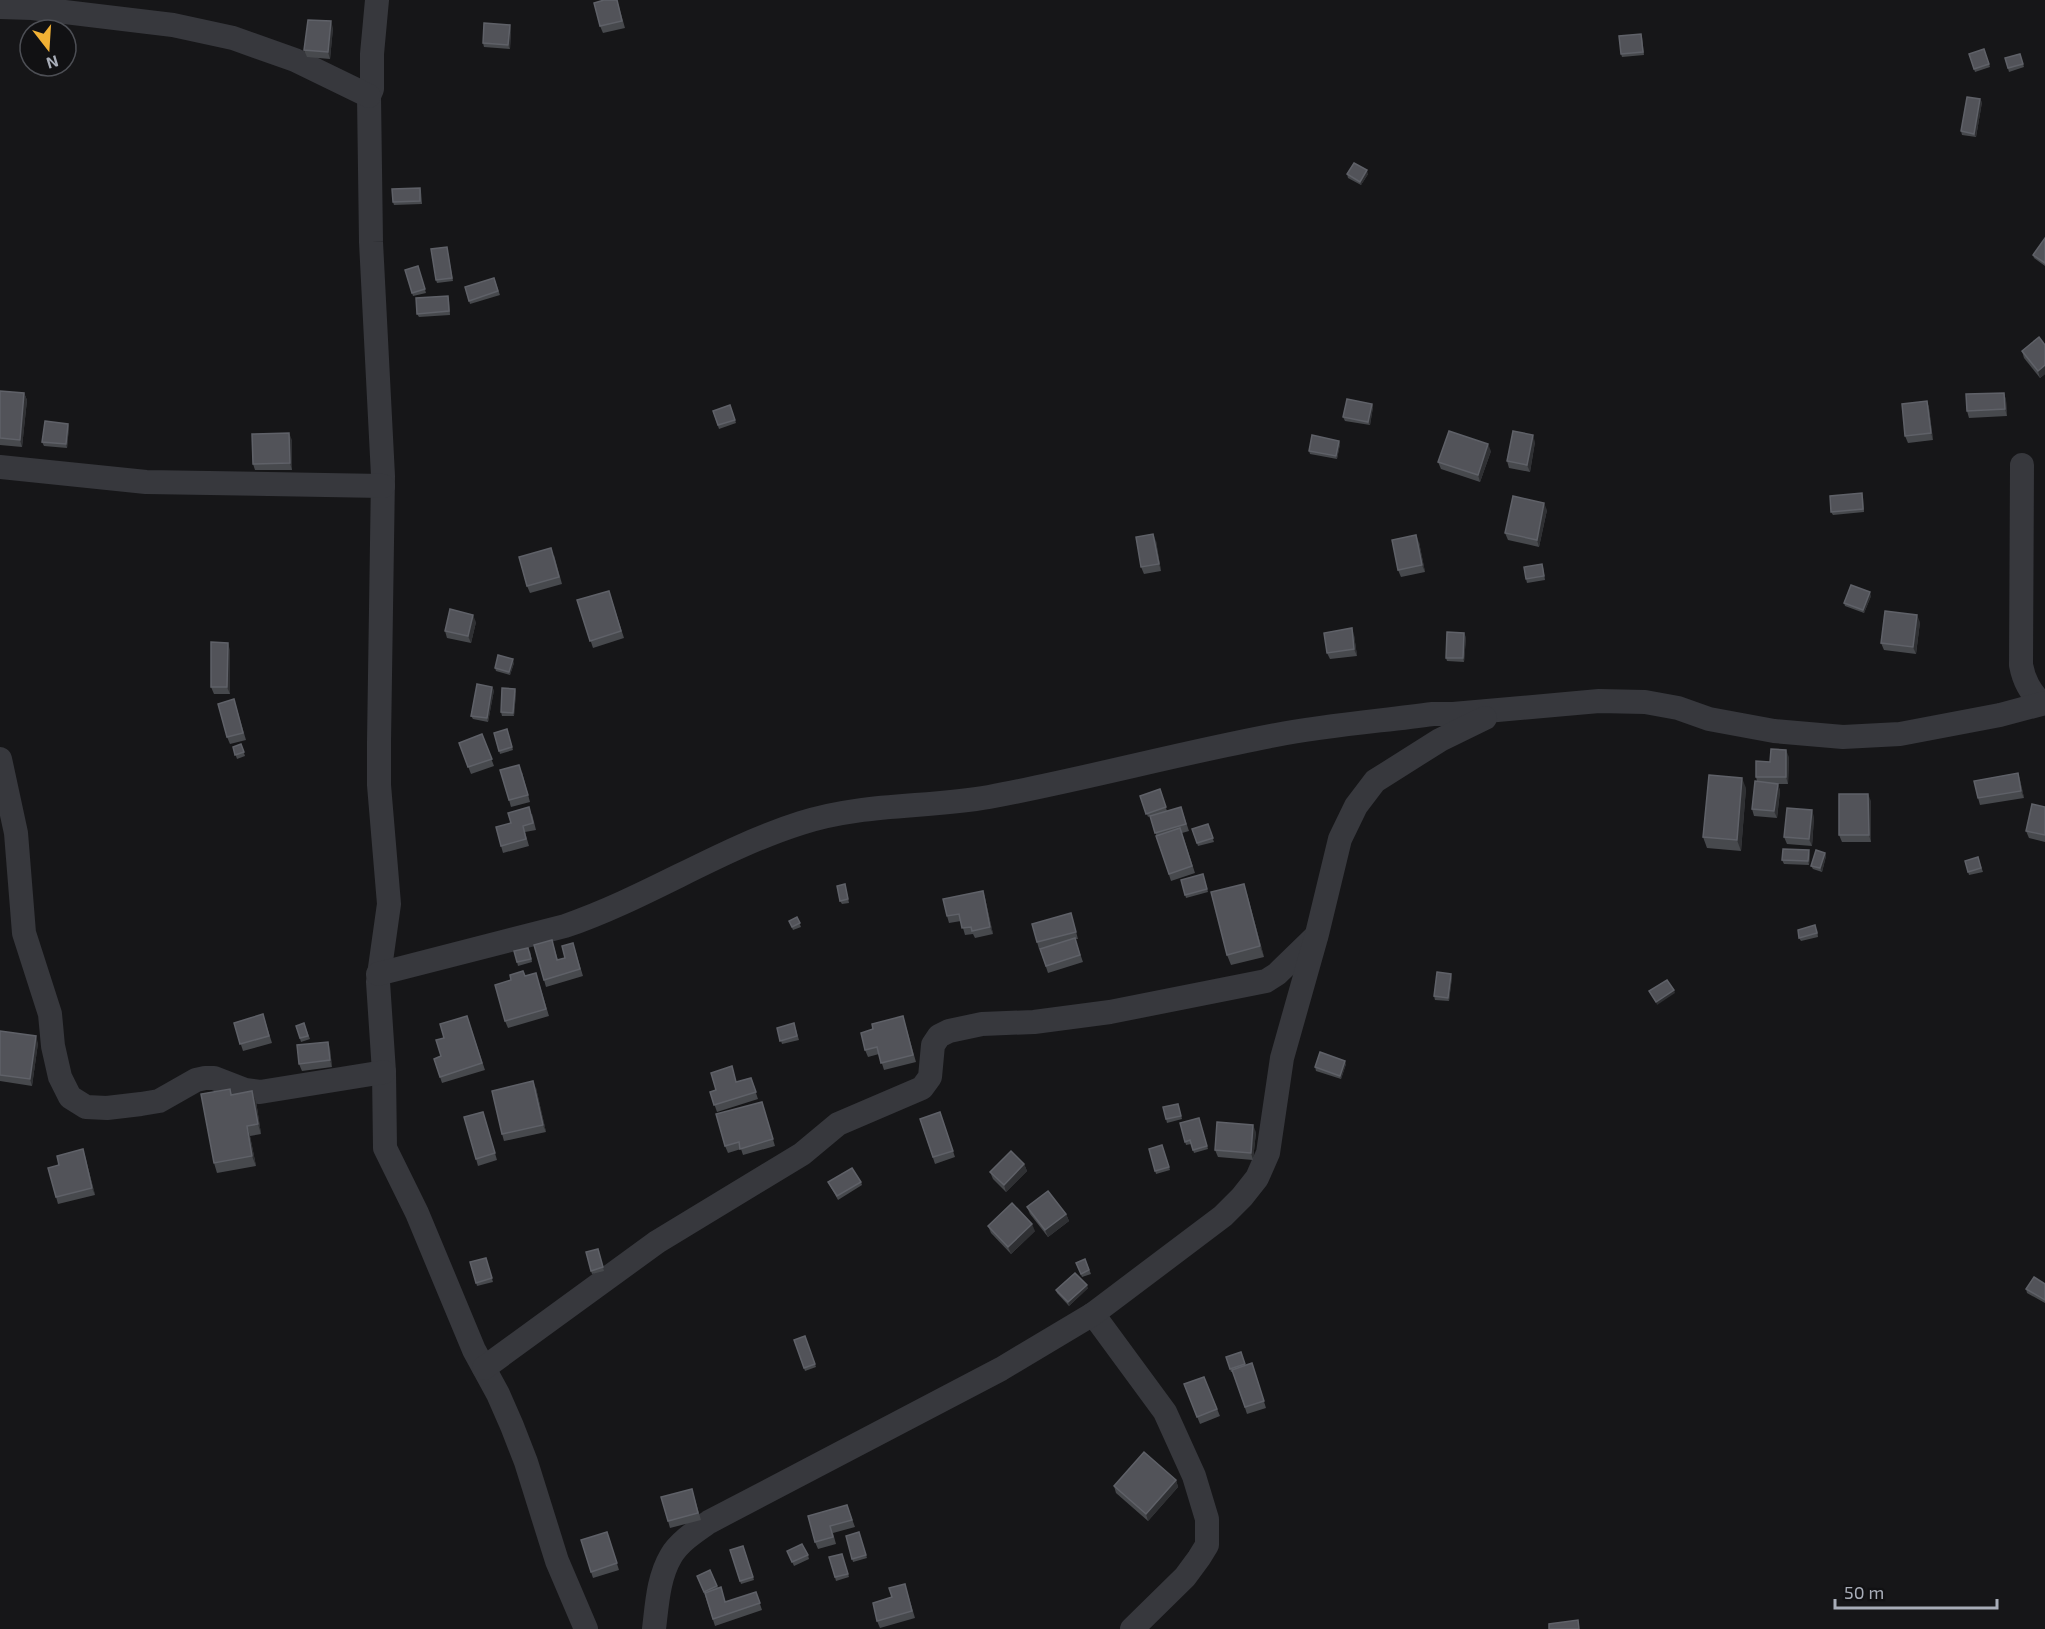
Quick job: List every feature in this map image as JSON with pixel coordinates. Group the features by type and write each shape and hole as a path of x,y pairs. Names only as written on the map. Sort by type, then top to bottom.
{"street":[{"path":"377,0 372,54 372,89 369,96 371,242 383,486 378,742 379,785 389,904 388,926 378,974 384,1072 384,1140 388,1156 417,1213 474,1350 516,1436 557,1561 586,1629"},
{"path":"0,7 32,8 173,25 233,38 296,60 369,96"},
{"path":"2022,465 2021,665 2024,680 2031,693 2043,703"},
{"path":"0,466 146,482 383,486"},
{"path":"378,974 565,926 588,918 612,909 718,855 802,822 888,806 987,797 1278,735 1433,714 1599,701 1645,702 1774,731 1843,737 1900,734 2000,715 2043,703"},
{"path":"654,1629 659,1592 671,1555 689,1536 709,1522 1001,1369 1093,1314 1223,1216 1242,1197 1257,1178 1268,1153 1282,1058 1317,934 1340,839 1356,806 1375,780 1406,759 1456,731 1504,710"},
{"path":"0,759 16,833 24,933 50,1014 53,1046 60,1077 70,1097 86,1107 107,1108 159,1101 196,1080 205,1078 214,1078 245,1090 260,1092 384,1072"},
{"path":"484,1368 657,1242 700,1214 776,1171 802,1154 838,1124 922,1088 930,1077 933,1045 939,1036 949,1031 982,1024 1034,1022 1110,1012 1266,981 1277,974 1317,934"},
{"path":"1093,1314 1165,1412 1194,1476 1207,1519 1207,1545 1199,1558 1185,1577 1132,1629"}],"building":[{"path":"617,0 622,21 600,26 594,3"},
{"path":"308,20 331,21 328,52 304,50"},
{"path":"484,23 510,25 508,45 483,43"},
{"path":"1641,34 1643,52 1621,54 1619,36"},
{"path":"1984,49 1989,64 1974,69 1969,54"},
{"path":"2020,54 2023,64 2008,68 2005,58"},
{"path":"1967,97 1980,99 1974,134 1961,131"},
{"path":"1354,163 1367,170 1360,182 1347,174"},
{"path":"420,188 420,201 393,202 392,189"},
{"path":"2045,238 2045,263 2033,255"},
{"path":"447,247 452,278 436,280 431,249"},
{"path":"418,266 425,289 412,293 405,270"},
{"path":"494,278 498,291 469,301 465,287"},
{"path":"448,296 449,311 417,314 416,298"},
{"path":"2039,337 2045,345 2045,365 2038,371 2022,351"},
{"path":"0,391 24,393 20,440 0,438"},
{"path":"2004,393 2005,409 1967,411 1966,394"},
{"path":"1347,399 1372,404 1368,422 1343,417"},
{"path":"1927,401 1931,433 1905,436 1902,404"},
{"path":"730,405 735,420 718,425 713,411"},
{"path":"45,421 68,424 66,444 42,442"},
{"path":"1449,431 1488,444 1478,475 1438,462"},
{"path":"1513,431 1533,435 1527,465 1507,461"},
{"path":"289,433 290,463 253,464 252,434"},
{"path":"1312,435 1339,441 1336,456 1309,451"},
{"path":"1862,493 1863,509 1831,512 1830,496"},
{"path":"1513,496 1544,503 1537,540 1505,533"},
{"path":"1153,534 1159,564 1141,567 1136,537"},
{"path":"1416,535 1422,565 1398,570 1392,540"},
{"path":"551,548 559,577 527,586 519,557"},
{"path":"1542,564 1544,576 1526,579 1524,567"},
{"path":"1851,585 1870,592 1863,610 1844,603"},
{"path":"609,591 621,631 590,641 577,600"},
{"path":"450,609 473,615 468,636 445,631"},
{"path":"1885,611 1917,615 1913,647 1881,643"},
{"path":"1352,628 1354,649 1327,653 1324,633"},
{"path":"1447,632 1464,633 1463,658 1446,658"},
{"path":"211,642 228,643 227,687 211,687"},
{"path":"498,655 513,659 509,672 495,668"},
{"path":"477,684 492,687 487,718 471,716"},
{"path":"502,688 515,689 513,713 501,712"},
{"path":"234,699 243,733 227,737 218,704"},
{"path":"507,729 512,747 499,751 494,733"},
{"path":"482,734 492,759 468,767 459,743"},
{"path":"241,744 244,752 235,755 233,747"},
{"path":"1771,749 1786,750 1786,777 1756,777 1756,761 1770,762"},
{"path":"519,765 528,795 509,800 500,770"},
{"path":"2018,773 2021,791 1978,798 1974,781"},
{"path":"1709,775 1742,778 1737,840 1703,837"},
{"path":"1755,781 1778,784 1774,811 1752,809"},
{"path":"1160,789 1166,807 1146,814 1140,796"},
{"path":"1839,794 1868,794 1869,835 1839,835"},
{"path":"2032,804 2045,807 2045,835 2026,831"},
{"path":"529,807 533,823 523,826 526,839 501,846 496,827 511,823 508,813"},
{"path":"1181,807 1186,824 1155,833 1150,816"},
{"path":"1787,808 1812,810 1809,839 1784,837"},
{"path":"1208,824 1213,838 1197,843 1192,829"},
{"path":"1180,828 1192,866 1169,874 1156,836"},
{"path":"1783,849 1809,850 1808,861 1782,860"},
{"path":"1816,850 1825,853 1820,868 1811,866"},
{"path":"1978,857 1981,868 1968,872 1965,861"},
{"path":"1203,874 1207,889 1185,895 1181,880"},
{"path":"845,884 848,899 840,901 837,886"},
{"path":"1244,884 1260,946 1227,955 1211,892"},
{"path":"983,891 990,927 972,931 971,927 962,928 959,914 947,916 943,899"},
{"path":"1071,913 1076,932 1037,942 1032,924"},
{"path":"797,917 800,923 792,927 789,921"},
{"path":"1815,925 1817,933 1799,938 1798,930"},
{"path":"1075,938 1080,955 1046,966 1040,949"},
{"path":"552,940 557,960 565,958 562,946 573,943 580,969 544,980 534,945"},
{"path":"528,948 531,959 517,962 514,951"},
{"path":"523,971 525,976 536,973 546,1009 505,1021 495,985 511,980 510,975"},
{"path":"1437,972 1451,974 1448,998 1434,996"},
{"path":"1667,980 1674,990 1656,1002 1649,991"},
{"path":"263,1014 269,1036 240,1044 234,1023"},
{"path":"467,1016 482,1063 440,1077 434,1059 441,1056 436,1040 444,1038 440,1024"},
{"path":"903,1016 913,1055 881,1063 877,1047 865,1050 861,1033 873,1029 872,1024"},
{"path":"304,1023 308,1036 300,1038 296,1026"},
{"path":"794,1023 797,1036 780,1041 777,1028"},
{"path":"0,1031 36,1036 30,1079 0,1075"},
{"path":"328,1042 330,1060 299,1064 297,1045"},
{"path":"1320,1052 1345,1061 1340,1076 1315,1067"},
{"path":"732,1066 736,1082 751,1078 756,1092 714,1105 710,1092 716,1090 711,1073"},
{"path":"533,1081 543,1125 502,1134 492,1091"},
{"path":"230,1089 231,1095 252,1091 258,1124 247,1126 252,1156 214,1163 201,1094"},
{"path":"762,1102 773,1139 740,1149 739,1142 725,1146 716,1114"},
{"path":"1178,1104 1181,1116 1166,1119 1163,1107"},
{"path":"483,1112 495,1153 476,1159 464,1117"},
{"path":"940,1112 953,1151 933,1157 920,1119"},
{"path":"1199,1118 1207,1146 1193,1150 1190,1140 1185,1142 1180,1123"},
{"path":"1217,1122 1253,1125 1251,1153 1215,1150"},
{"path":"1162,1145 1169,1167 1155,1171 1149,1149"},
{"path":"83,1149 92,1188 56,1197 48,1168 59,1165 57,1156"},
{"path":"1011,1151 1024,1164 1004,1185 990,1172"},
{"path":"852,1168 861,1182 837,1196 828,1182"},
{"path":"1048,1191 1066,1214 1045,1230 1027,1207"},
{"path":"1012,1203 1032,1224 1008,1247 988,1226"},
{"path":"598,1249 603,1267 591,1271 586,1252"},
{"path":"486,1258 492,1278 476,1283 470,1262"},
{"path":"1085,1259 1089,1270 1081,1274 1076,1263"},
{"path":"1075,1273 1087,1285 1068,1302 1056,1290"},
{"path":"2034,1277 2045,1284 2045,1300 2026,1289"},
{"path":"805,1336 815,1364 804,1368 794,1340"},
{"path":"1241,1352 1245,1364 1230,1369 1226,1357"},
{"path":"1252,1363 1264,1401 1245,1407 1232,1370"},
{"path":"1204,1377 1217,1409 1197,1417 1184,1384"},
{"path":"1144,1452 1176,1480 1146,1514 1114,1486"},
{"path":"692,1489 698,1513 668,1521 661,1497"},
{"path":"847,1505 852,1520 830,1526 833,1537 815,1542 808,1516"},
{"path":"607,1532 617,1563 591,1572 581,1540"},
{"path":"859,1532 866,1555 852,1559 846,1536"},
{"path":"802,1544 808,1555 792,1562 787,1551"},
{"path":"743,1546 753,1577 740,1581 730,1550"},
{"path":"842,1554 848,1574 835,1577 829,1557"},
{"path":"710,1570 717,1586 704,1592 697,1576"},
{"path":"905,1584 912,1611 877,1621 873,1603 892,1597 889,1588"},
{"path":"721,1587 725,1602 756,1592 760,1603 713,1619 705,1593"},
{"path":"1578,1620 1579,1629 1549,1629 1549,1624"}]}
